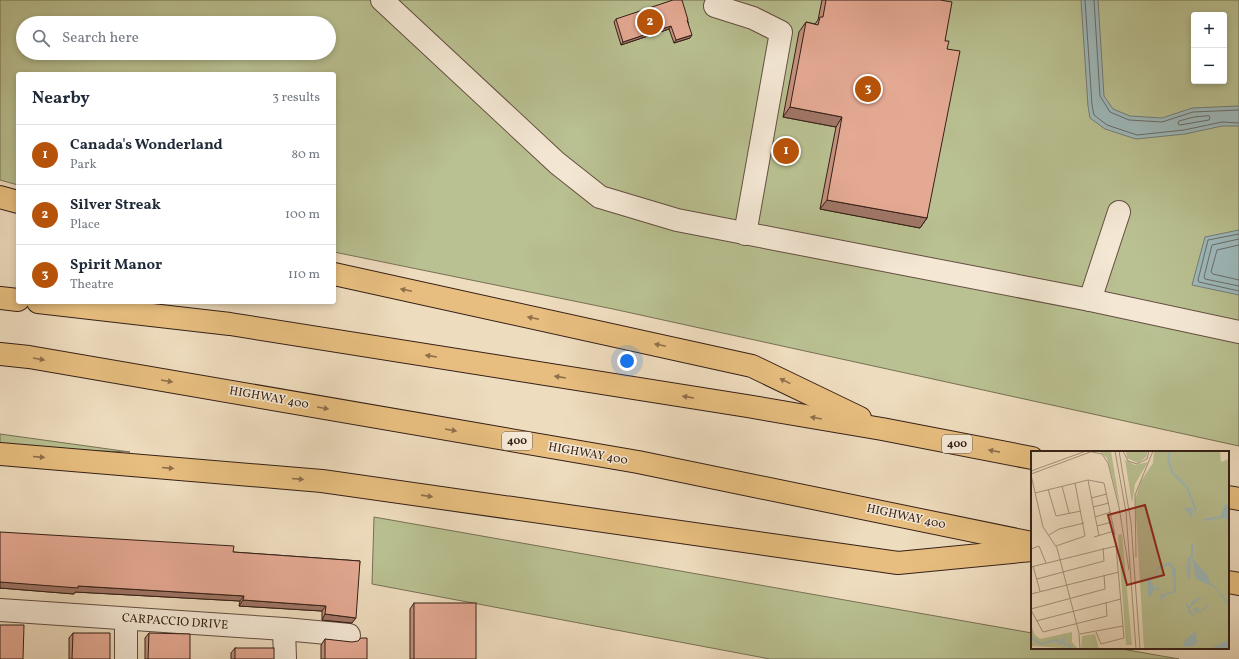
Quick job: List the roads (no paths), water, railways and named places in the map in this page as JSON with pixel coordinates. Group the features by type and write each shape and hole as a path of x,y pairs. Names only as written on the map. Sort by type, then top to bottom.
{"highway":[{"path":"0,197 16,201"},
{"path":"336,274 752,366 882,429"},
{"path":"0,298 16,300"},
{"name":"400","path":"55,304 230,324 740,405 882,429 1031,458"},
{"name":"HIGHWAY 400","path":"0,354 28,357 638,462 1031,543"},
{"path":"0,454 322,481 898,563 1031,550"},
{"path":"1229,497 1239,499"},
{"path":"1229,582 1239,584"}],"street":[{"path":"382,0 557,163 600,197 676,220 1090,300 1239,332"},
{"path":"715,6 753,18 781,32 745,234"},
{"path":"1090,300 1119,212"},
{"name":"CARPACCIO DRIVE","path":"0,610 284,629 349,635"},
{"path":"126,619 126,659"},
{"path":"284,629 285,659"}],"water":[{"path":"1081,0 1098,0 1104,96 1113,109 1130,116 1162,118 1192,108 1239,106 1239,126 1222,126 1185,134 1136,139 1105,129 1090,118"},
{"path":"1239,230 1239,295 1192,285 1205,237"}],"place":[{"name":"Silver Streak","path":"650,22"},
{"name":"Spirit Manor","path":"868,89"},
{"name":"Canada's Wonderland","path":"786,151"}]}
